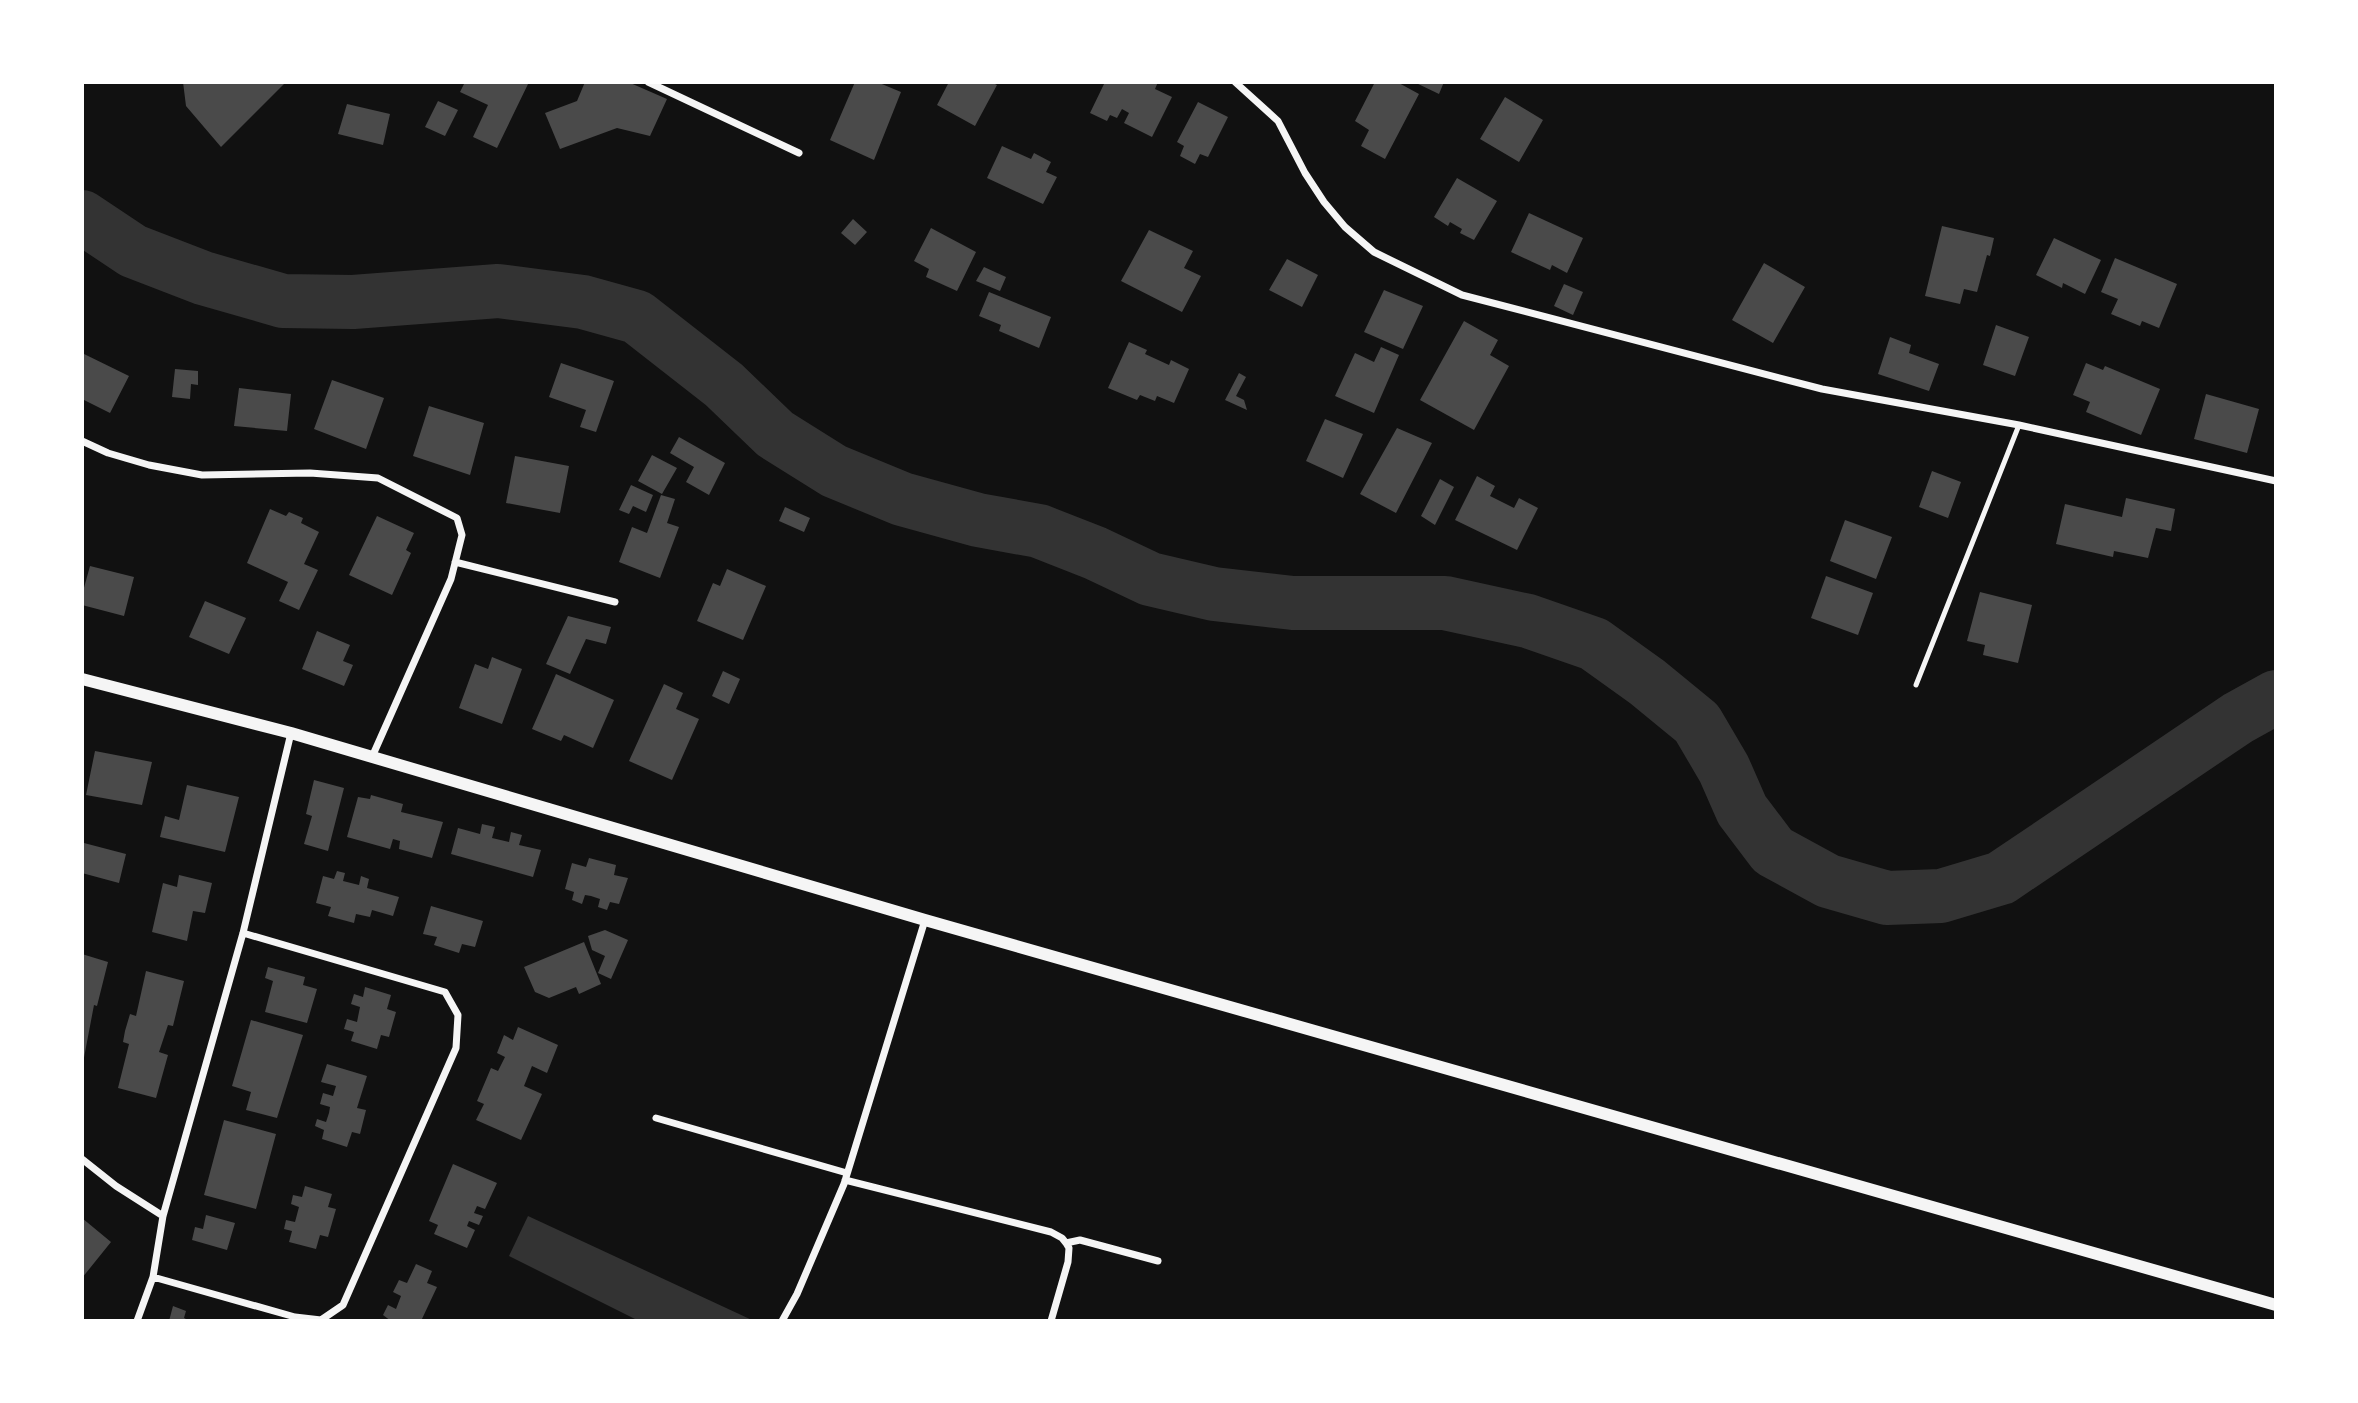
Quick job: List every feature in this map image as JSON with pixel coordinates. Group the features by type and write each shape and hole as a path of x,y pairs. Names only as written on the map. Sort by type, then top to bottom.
{"street":[{"path":"648,82 799,153"},
{"path":"1235,82 1278,121 1305,173 1345,227 1374,252 1462,295 1822,389 2020,425 2276,481"},
{"path":"82,441 108,453 149,465 202,475 310,472 378,478 457,518 463,535 451,579 372,758"},
{"path":"456,562 615,603"},
{"path":"82,679 291,733 925,920 2276,1305"},
{"path":"137,1321 153,1277 163,1216 243,933 291,733"},
{"path":"782,1321 797,1294 846,1176 925,920"},
{"path":"153,1277 295,1317 321,1320 343,1305 456,1048 458,1015 445,992 243,933"},
{"path":"656,1118 1062,1238 1069,1248 1068,1262 1051,1321"},
{"path":"82,1159 116,1186 163,1216"},
{"path":"1066,1243 1080,1240 1158,1261"}],"lane":[{"path":"1916,685 2020,425"}],"shaded area":[{"path":"528,1216 752,1320 639,1321 509,1256"}],"building":[{"path":"183,82 286,82 221,147 186,106"},
{"path":"465,82 529,82 497,148 473,137 488,105 460,92"},
{"path":"585,82 628,82 667,99 650,136 617,128 560,149 545,113 577,101"},
{"path":"855,82 877,82 901,92 874,160 830,140"},
{"path":"949,82 991,82 997,85 975,126 937,105"},
{"path":"1105,82 1158,82 1155,89 1172,97 1152,137 1124,123 1129,113 1122,109 1117,118 1110,115 1107,121 1090,113"},
{"path":"1375,82 1397,82 1419,94 1385,159 1361,146 1369,130 1355,121"},
{"path":"1414,82 1444,82 1439,94"},
{"path":"1505,97 1543,120 1519,162 1480,139"},
{"path":"438,101 458,110 445,136 425,127"},
{"path":"1198,102 1228,117 1208,157 1200,154 1195,164 1180,156 1184,146 1177,142"},
{"path":"347,104 390,114 383,145 338,134"},
{"path":"1002,146 1031,159 1034,153 1051,162 1046,172 1057,177 1043,204 987,178"},
{"path":"1457,178 1497,201 1474,240 1460,233 1462,229 1450,222 1448,226 1434,217"},
{"path":"1529,213 1583,238 1567,273 1552,265 1550,270 1511,252"},
{"path":"853,219 867,232 855,245 841,233"},
{"path":"1942,226 1994,238 1977,292 1964,289 1960,304 1925,296"},
{"path":"931,228 976,252 957,291 926,277 929,269 914,261"},
{"path":"1149,230 1193,251 1184,268 1201,276 1182,312 1121,281"},
{"path":"2054,238 2101,260 2085,294 2063,283 2062,288 2036,275"},
{"path":"2115,258 2177,284 2159,328 2142,321 2140,326 2111,314 2118,299 2101,292"},
{"path":"1287,259 1318,275 1302,307 1269,290"},
{"path":"1764,263 1805,287 1773,343 1732,320"},
{"path":"984,267 1006,277 1000,291 976,281"},
{"path":"1564,284 1583,292 1573,315 1554,306"},
{"path":"1384,290 1423,306 1403,349 1364,332"},
{"path":"989,292 1051,317 1039,348 999,331 1001,325 979,316"},
{"path":"1464,321 1498,340 1490,355 1509,366 1474,430 1420,400"},
{"path":"1996,325 2029,337 2015,376 1983,365"},
{"path":"1890,337 1911,345 1909,353 1939,364 1929,391 1878,374"},
{"path":"1129,342 1147,350 1145,354 1169,365 1171,360 1189,369 1174,403 1157,396 1155,401 1140,395 1137,400 1108,388"},
{"path":"1381,347 1399,355 1374,413 1335,396 1355,353 1374,362"},
{"path":"82,353 129,376 110,413 82,399"},
{"path":"561,363 614,381 596,432 580,427 586,410 549,397"},
{"path":"2086,363 2103,370 2105,366 2160,389 2141,435 2086,412 2090,402 2073,395"},
{"path":"175,369 198,371 198,385 191,384 190,399 172,397"},
{"path":"1239,373 1246,377 1236,396 1244,400 1247,410 1225,400"},
{"path":"332,380 384,398 366,449 314,429"},
{"path":"239,388 291,394 287,431 234,426"},
{"path":"2206,394 2259,409 2247,453 2194,439"},
{"path":"429,406 484,423 470,475 413,456"},
{"path":"1325,419 1363,434 1343,478 1306,461"},
{"path":"1397,428 1432,443 1396,513 1360,494"},
{"path":"679,437 725,463 709,495 686,482 694,467 670,453"},
{"path":"652,455 677,468 662,494 638,481"},
{"path":"515,456 569,466 560,513 506,503"},
{"path":"1932,471 1961,482 1948,518 1919,507"},
{"path":"1477,476 1495,486 1490,496 1514,508 1519,498 1538,508 1517,550 1455,520"},
{"path":"1440,479 1454,487 1435,525 1421,516"},
{"path":"631,485 653,495 646,512 633,506 629,514 619,510"},
{"path":"661,495 675,499 667,523 679,527 660,578 619,562 632,527 647,533"},
{"path":"2126,498 2175,509 2171,531 2156,528 2148,558 2114,551 2113,557 2056,544 2065,504 2122,517"},
{"path":"785,507 810,518 804,532 779,521"},
{"path":"270,509 286,516 289,512 303,518 301,523 319,532 304,564 318,570 299,610 279,601 288,582 247,563"},
{"path":"377,516 414,533 406,550 411,553 392,595 349,575"},
{"path":"1845,520 1892,537 1876,579 1830,561"},
{"path":"90,566 134,577 124,616 82,605"},
{"path":"727,569 766,586 743,640 697,621 713,583 720,586"},
{"path":"1826,576 1873,593 1858,635 1811,618"},
{"path":"1980,592 2032,605 2018,663 1983,655 1985,645 1967,641"},
{"path":"205,601 246,618 229,654 189,637"},
{"path":"568,616 611,627 606,644 586,639 570,674 546,664"},
{"path":"317,631 350,645 343,661 353,665 344,686 302,669"},
{"path":"492,657 522,669 502,724 459,708 475,664 488,669"},
{"path":"723,671 740,679 729,704 712,696"},
{"path":"556,674 614,700 593,748 564,735 561,741 532,729"},
{"path":"664,684 683,693 676,709 699,719 672,780 629,761"},
{"path":"95,751 152,762 142,805 86,795"},
{"path":"314,780 344,788 328,851 304,844 312,816 306,814"},
{"path":"187,785 239,797 225,852 160,837 165,816 179,820"},
{"path":"371,795 403,804 401,812 443,822 432,858 399,849 400,841 393,839 390,849 347,837 358,797 370,799"},
{"path":"482,824 495,827 492,838 509,842 511,832 522,835 519,845 541,850 533,877 451,854 458,828 480,834"},
{"path":"84,843 126,854 119,883 82,873"},
{"path":"589,858 616,865 614,875 628,878 619,904 610,902 607,910 598,907 600,899 591,896 585,895 582,904 572,900 574,892 565,889 572,863 586,867"},
{"path":"337,871 345,873 343,881 359,885 361,876 369,879 367,888 399,897 393,916 372,910 370,917 356,914 354,923 328,916 331,907 316,903 323,876 334,879"},
{"path":"179,875 212,883 205,913 193,911 187,941 152,932 163,883 177,887"},
{"path":"431,906 483,921 475,947 462,944 459,953 434,945 437,937 423,934"},
{"path":"605,930 628,940 611,979 598,973 605,956 592,950 588,936"},
{"path":"584,942 601,984 579,994 576,987 549,998 535,992 524,967"},
{"path":"82,954 108,962 97,1006 94,1005 83,1063"},
{"path":"268,967 305,977 303,985 317,989 307,1023 265,1012 273,981 265,978"},
{"path":"146,971 184,981 173,1026 168,1025 159,1052 168,1055 156,1098 118,1088 129,1044 123,1042 125,1031 130,1014 136,1016"},
{"path":"365,987 391,995 387,1009 396,1012 389,1037 381,1035 377,1049 351,1041 354,1032 344,1029 347,1019 357,1022 360,1007 351,1004 354,994 363,997"},
{"path":"251,1020 303,1035 277,1118 246,1110 251,1092 232,1086"},
{"path":"518,1027 558,1045 547,1073 532,1066 524,1086 542,1094 521,1140 476,1120 484,1104 477,1101 491,1068 498,1071 505,1057 497,1053 504,1035 513,1040"},
{"path":"327,1064 367,1076 357,1108 366,1110 360,1134 352,1132 347,1147 322,1139 324,1130 315,1126 317,1119 326,1122 329,1113 330,1107 320,1104 323,1093 333,1096 336,1086 321,1082"},
{"path":"224,1120 276,1134 256,1209 204,1195"},
{"path":"453,1164 497,1183 485,1209 477,1206 474,1213 483,1216 479,1225 469,1221 467,1226 475,1230 467,1248 434,1234 438,1225 429,1221"},
{"path":"305,1186 332,1194 328,1207 336,1209 328,1237 320,1235 316,1249 289,1242 292,1231 284,1229 286,1220 295,1222 299,1207 291,1204 293,1195 302,1197"},
{"path":"206,1215 235,1223 227,1250 192,1240 195,1227 203,1229"},
{"path":"82,1218 111,1242 82,1278"},
{"path":"416,1264 432,1271 427,1283 437,1287 421,1321 391,1321 383,1315 388,1305 396,1309 401,1296 393,1292 399,1280 407,1283"},
{"path":"173,1306 186,1311 184,1318 190,1321 169,1321"}],"waterway":[{"path":"82,217 133,251 203,278 283,301 353,302 498,291 583,302 637,317 724,385 775,434 834,471 902,499 978,520 1039,531 1150,579 1214,594 1293,603 1445,603 1528,621 1594,644 1647,682 1697,723 1724,769 1742,810 1773,851 1828,881 1887,898 1941,896 2001,878 2238,718 2276,697"}]}
